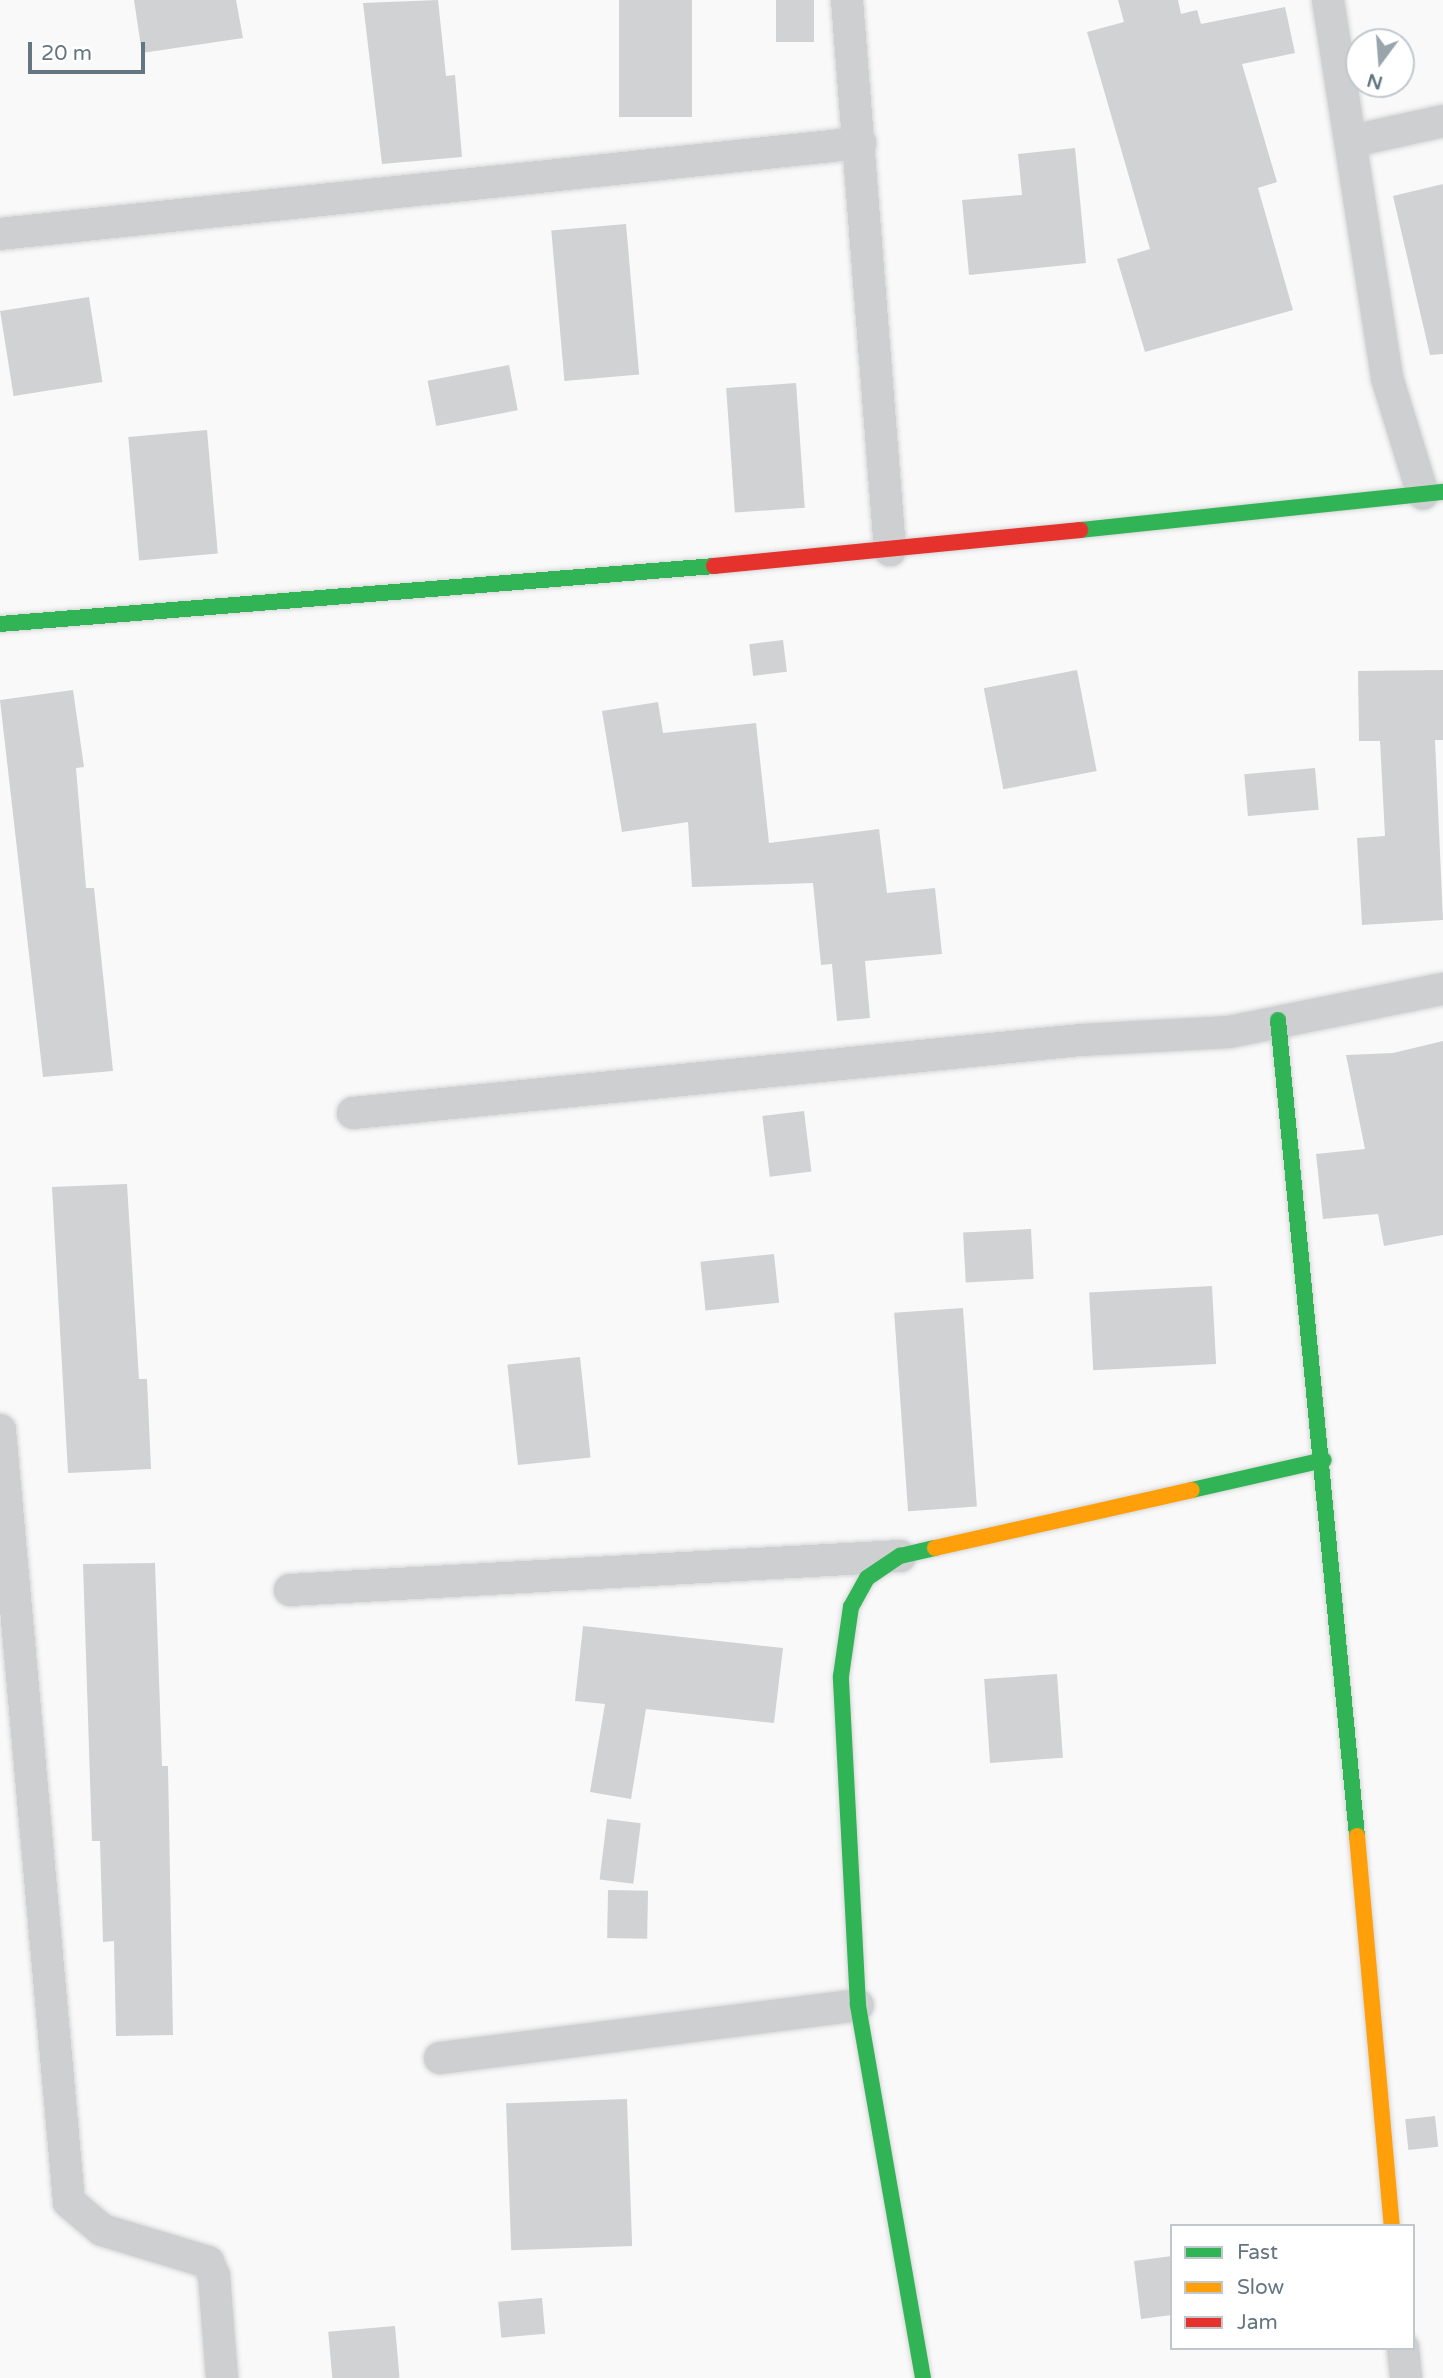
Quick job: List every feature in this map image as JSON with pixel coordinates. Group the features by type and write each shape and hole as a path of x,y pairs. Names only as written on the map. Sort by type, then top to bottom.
{"street":[{"path":"847,0 890,550"},
{"path":"0,624 890,550 1433,493 1387,378 1353,141 1328,0"},
{"path":"1353,141 1443,121"},
{"path":"0,234 860,143"},
{"path":"353,1113 1081,1040 1230,1032 1278,1020 1321,1017 1443,989"},
{"path":"1278,1020 1324,1460 1392,2224"},
{"path":"0,1430 4,1513 69,2202 102,2230 208,2262 214,2276 222,2378"},
{"path":"290,1590 900,1556 1324,1460"},
{"path":"900,1556 867,1578 851,1607 841,1676 858,2005 923,2378"},
{"path":"440,2058 858,2005"},
{"path":"1403,2350 1406,2378"}],"building":[{"path":"134,0 236,0 243,38 142,53"},
{"path":"438,0 446,76 455,75 462,157 382,164 363,3"},
{"path":"619,0 692,0 692,117 619,117"},
{"path":"776,0 814,0 814,42 776,42"},
{"path":"1118,0 1178,0 1181,14 1197,10 1201,24 1285,7 1295,53 1242,64 1277,182 1258,188 1293,310 1145,352 1117,259 1150,249 1087,32 1124,22"},
{"path":"1075,148 1086,263 969,275 962,200 1022,195 1018,154"},
{"path":"1443,184 1443,354 1430,355 1393,196"},
{"path":"626,224 639,374 564,381 551,231"},
{"path":"89,297 102,382 14,396 0,311"},
{"path":"509,365 518,410 436,426 428,381"},
{"path":"796,383 805,508 735,513 726,388"},
{"path":"207,430 218,554 139,560 128,437"},
{"path":"783,640 787,672 753,676 749,644"},
{"path":"1077,670 1097,771 1003,789 984,688"},
{"path":"1443,670 1443,740 1435,740 1443,920 1362,925 1357,838 1385,836 1380,741 1359,741 1358,671"},
{"path":"73,690 84,767 76,768 86,888 94,888 113,1071 43,1077 0,700"},
{"path":"658,702 663,733 756,723 769,843 879,829 887,893 935,888 942,954 865,961 870,1018 837,1021 832,964 821,965 813,883 692,887 688,822 622,832 602,711"},
{"path":"1315,768 1319,810 1248,816 1244,774"},
{"path":"1443,1041 1443,1235 1384,1246 1378,1214 1323,1219 1316,1154 1365,1149 1346,1055 1393,1053"},
{"path":"804,1111 811,1172 770,1177 762,1116"},
{"path":"127,1184 139,1379 147,1379 151,1469 68,1473 52,1187"},
{"path":"1031,1229 1034,1279 966,1282 963,1233"},
{"path":"774,1254 779,1303 706,1310 700,1262"},
{"path":"1212,1286 1216,1364 1093,1370 1089,1292"},
{"path":"963,1308 977,1507 908,1511 894,1313"},
{"path":"580,1357 591,1457 518,1465 507,1365"},
{"path":"155,1563 162,1766 168,1766 173,2035 116,2036 114,1941 103,1942 100,1841 92,1841 83,1564"},
{"path":"583,1626 783,1648 774,1723 646,1709 631,1799 590,1792 605,1704 575,1701"},
{"path":"1057,1674 1063,1758 990,1763 984,1679"},
{"path":"607,1819 641,1823 633,1884 600,1880"},
{"path":"608,1890 648,1891 647,1939 607,1938"},
{"path":"627,2099 632,2246 511,2250 506,2103"},
{"path":"1435,2116 1438,2147 1408,2150 1405,2119"},
{"path":"1170,2256 1170,2315 1141,2319 1134,2261"},
{"path":"542,2298 545,2334 501,2338 498,2302"},
{"path":"395,2326 400,2378 332,2378 328,2332"}],"traffic: fast":[{"path":"1080,530 1443,492"},
{"path":"0,624 714,566"},
{"path":"1278,1020 1357,1836"},
{"path":"1192,1490 1324,1460"},
{"path":"923,2378 858,2005 841,1676 851,1607 867,1578 900,1556 935,1548"}],"traffic: slow":[{"path":"935,1548 1192,1490"},
{"path":"1357,1836 1392,2224"}],"traffic: jam":[{"path":"714,566 1080,530"}]}
